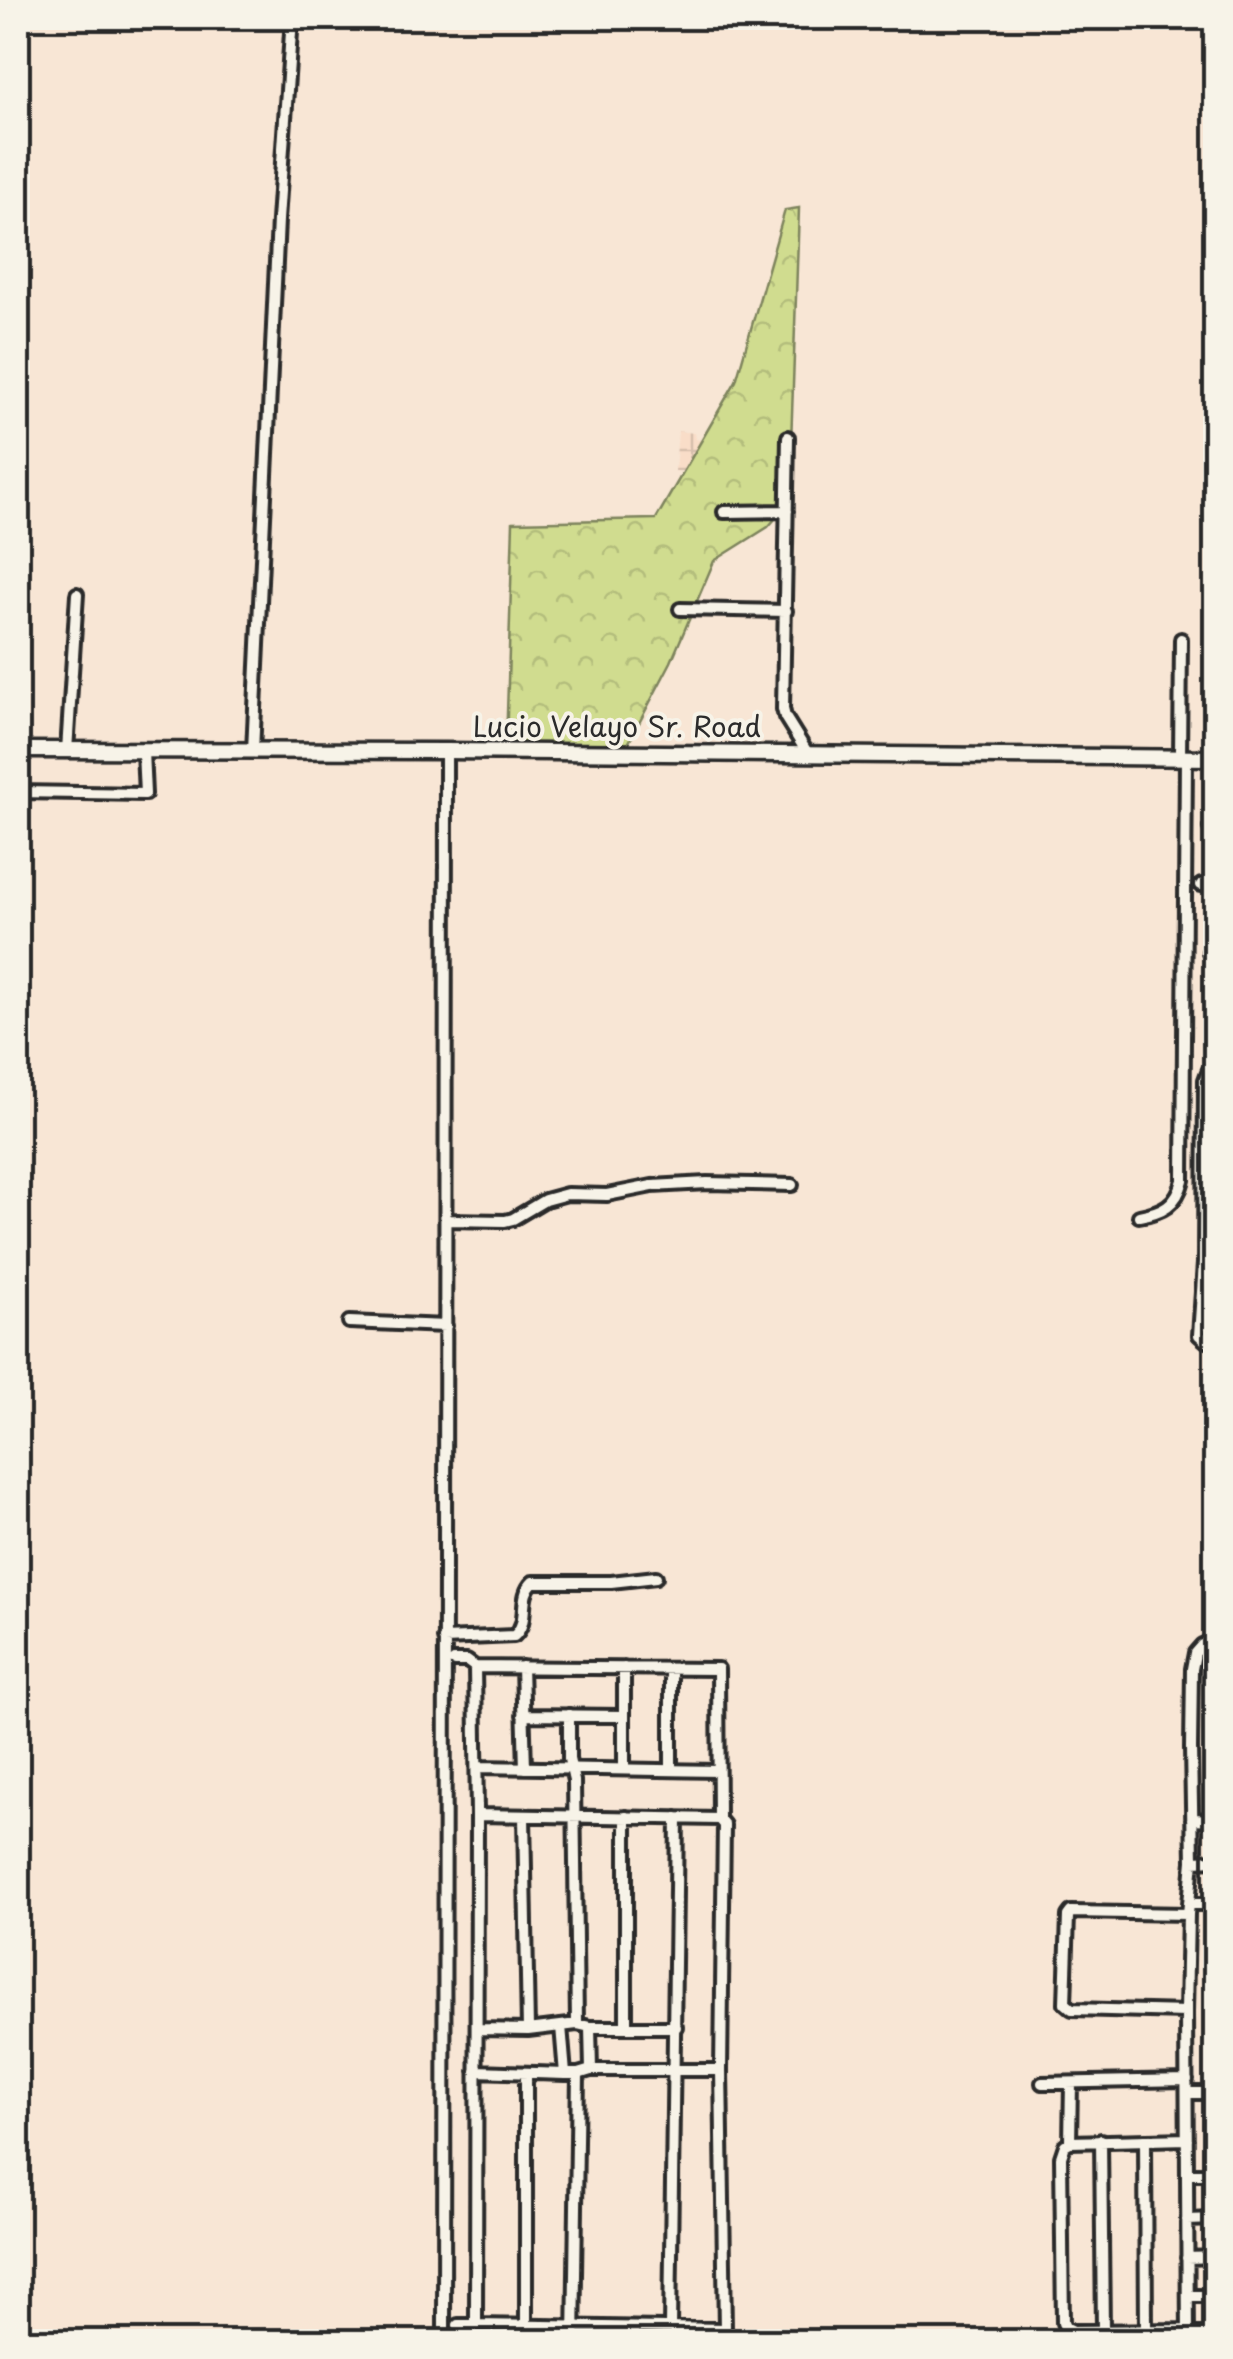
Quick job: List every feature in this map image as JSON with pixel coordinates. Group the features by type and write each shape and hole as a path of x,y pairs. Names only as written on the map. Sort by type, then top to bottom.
{"main road":[{"name":"Lucio Velayo Sr. Road","path":"18,750 808,754 1184,761 1216,758"}],"street":[{"path":"252,752 292,18"},
{"path":"788,438 783,709 808,754"},
{"path":"724,512 787,511"},
{"path":"67,751 77,594"},
{"path":"680,609 786,611"},
{"path":"1139,1216 1166,1209 1181,1190 1183,1180 1181,639"},
{"path":"18,792 146,794 143,750"},
{"path":"444,2342 446,751"},
{"path":"1201,885 1216,886"},
{"path":"1216,1069 1208,1072 1206,1080 1210,1106 1210,1263 1199,1335 1206,1341 1216,1341"},
{"path":"447,1220 505,1221 545,1200 568,1194 607,1195 652,1186 708,1183 792,1185"},
{"path":"1202,1301 1216,1301"},
{"path":"349,1322 446,1326"},
{"path":"444,1639 514,1636 523,1624 525,1593 534,1582 656,1577"},
{"path":"1188,2335 1186,2012 1193,1861 1192,1669 1195,1653 1216,1639"},
{"path":"454,1661 467,1661 475,1667 718,1670 719,1819 724,1825 720,2070 724,2329 458,2326"},
{"path":"475,1667 476,2325"},
{"path":"522,1667 525,1768"},
{"path":"624,1668 624,1770"},
{"path":"671,1669 672,1770"},
{"path":"523,1715 624,1716"},
{"path":"569,1715 575,1816 578,2024"},
{"path":"476,1766 718,1771"},
{"path":"477,1815 719,1819"},
{"path":"524,1816 528,2030"},
{"path":"626,1817 626,2026"},
{"path":"670,2328 677,1818"},
{"path":"1192,1819 1216,1820"},
{"path":"1193,1861 1216,1860"},
{"path":"1186,2012 1072,2009 1064,2003 1068,1916 1071,1912 1188,1909 1216,1904"},
{"path":"478,2030 578,2024 676,2026"},
{"path":"562,2026 565,2074"},
{"path":"590,2027 591,2070"},
{"path":"476,2072 720,2070"},
{"path":"526,2073 526,2325"},
{"path":"574,2342 578,2074"},
{"path":"1042,2083 1187,2080"},
{"path":"1070,2083 1070,2142"},
{"path":"1187,2093 1216,2093"},
{"path":"1187,2140 1101,2140 1065,2145 1061,2157 1063,2322 1073,2330 1216,2334"},
{"path":"1101,2140 1103,2330"},
{"path":"1145,2140 1146,2330"},
{"path":"1187,2174 1216,2174"},
{"path":"1188,2220 1216,2219"},
{"path":"1187,2258 1216,2257"},
{"path":"1188,2296 1216,2296"}],"shaded area":[{"path":"678,431 694,433 695,439 710,442 707,473 675,471"}],"green space":[{"path":"799,208 789,503 768,527 714,561 671,662 628,744 506,746 513,522 656,519 736,381 785,210"}],"waterway":[{"path":"258,757 438,758"},
{"path":"451,759 975,763"}]}
